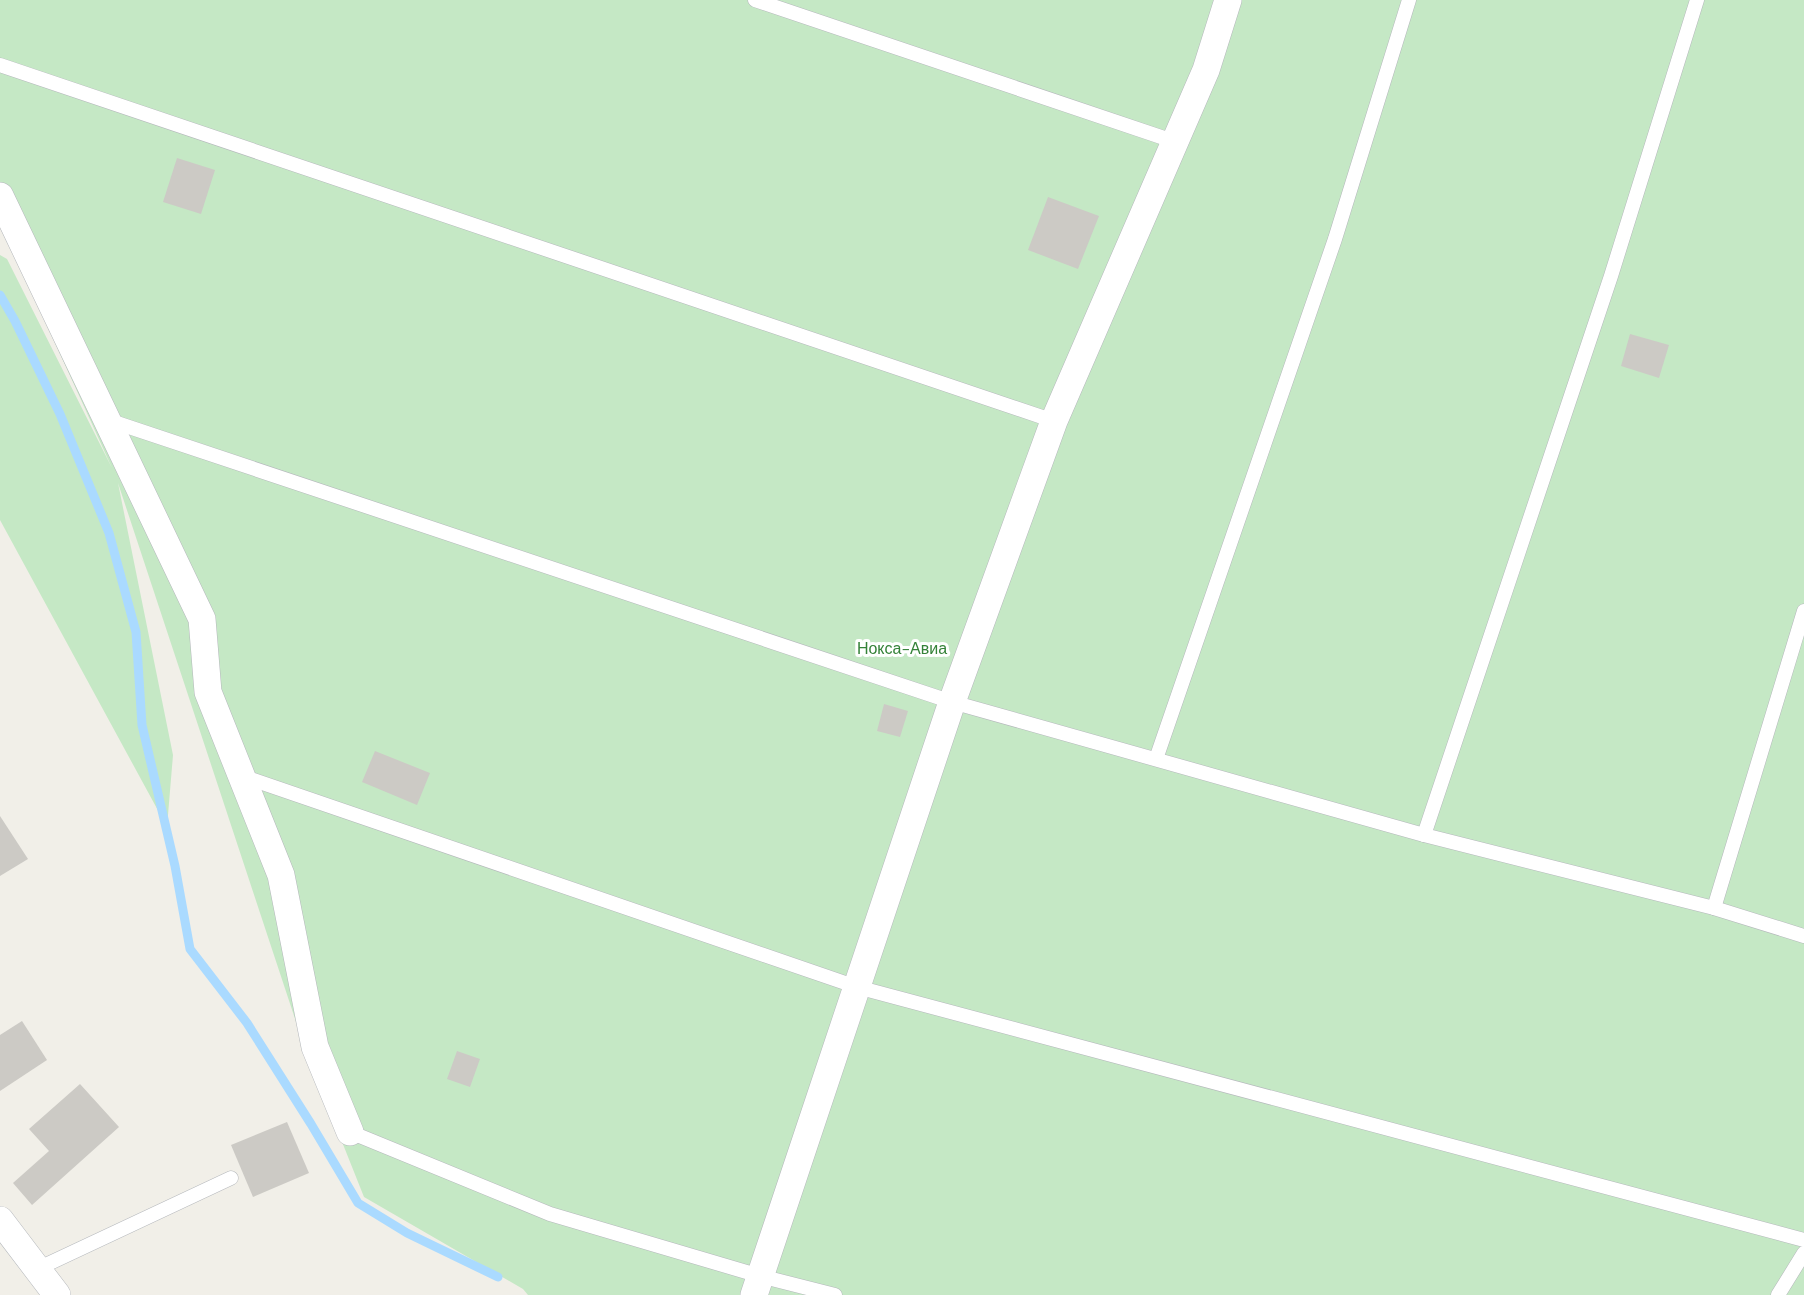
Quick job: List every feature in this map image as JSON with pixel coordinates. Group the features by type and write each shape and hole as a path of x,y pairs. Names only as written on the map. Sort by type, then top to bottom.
{"street":[{"path":"757,1285 952,702 1054,421 1206,70 1228,0"},
{"path":"0,196 202,619 208,692 281,875 315,1047 350,1132"},
{"path":"0,1220 57,1295"}],"lane":[{"path":"755,0 1176,141"},
{"path":"1156,759 1335,239 1409,0"},
{"path":"1425,835 1611,276 1697,0"},
{"path":"0,65 1054,421"},
{"path":"107,420 952,702 1425,835 1714,908 1804,936"},
{"path":"1714,908 1804,611"},
{"path":"241,776 857,987 1804,1240"},
{"path":"350,1132 550,1214 757,1285 835,1295"},
{"path":"37,1269 231,1178"},
{"path":"1778,1295 1804,1253"}],"green space":[{"name":"Нокса-Авиа","path":"0,0 1804,0 1804,1295 528,1295 523,1289 364,1197 305,1049 118,483 173,755 167,827 0,520 0,255 7,259 112,468 0,222"}],"building":[{"path":"177,158 215,170 201,214 163,202"},
{"path":"1048,197 1099,216 1078,269 1028,250"},
{"path":"1630,334 1669,345 1659,378 1621,366"},
{"path":"884,704 908,711 900,737 877,731"},
{"path":"375,751 430,773 417,805 362,782"},
{"path":"0,816 28,859 0,876"},
{"path":"22,1021 47,1060 0,1091 0,1035"},
{"path":"457,1051 480,1059 470,1087 447,1079"},
{"path":"80,1084 119,1127 32,1205 13,1183 49,1151 29,1129"},
{"path":"287,1122 309,1173 253,1197 231,1145"}],"waterway":[{"path":"0,295 60,414 109,533 136,632 142,725 175,866 190,949 247,1023 358,1203 407,1233 498,1277"}]}
